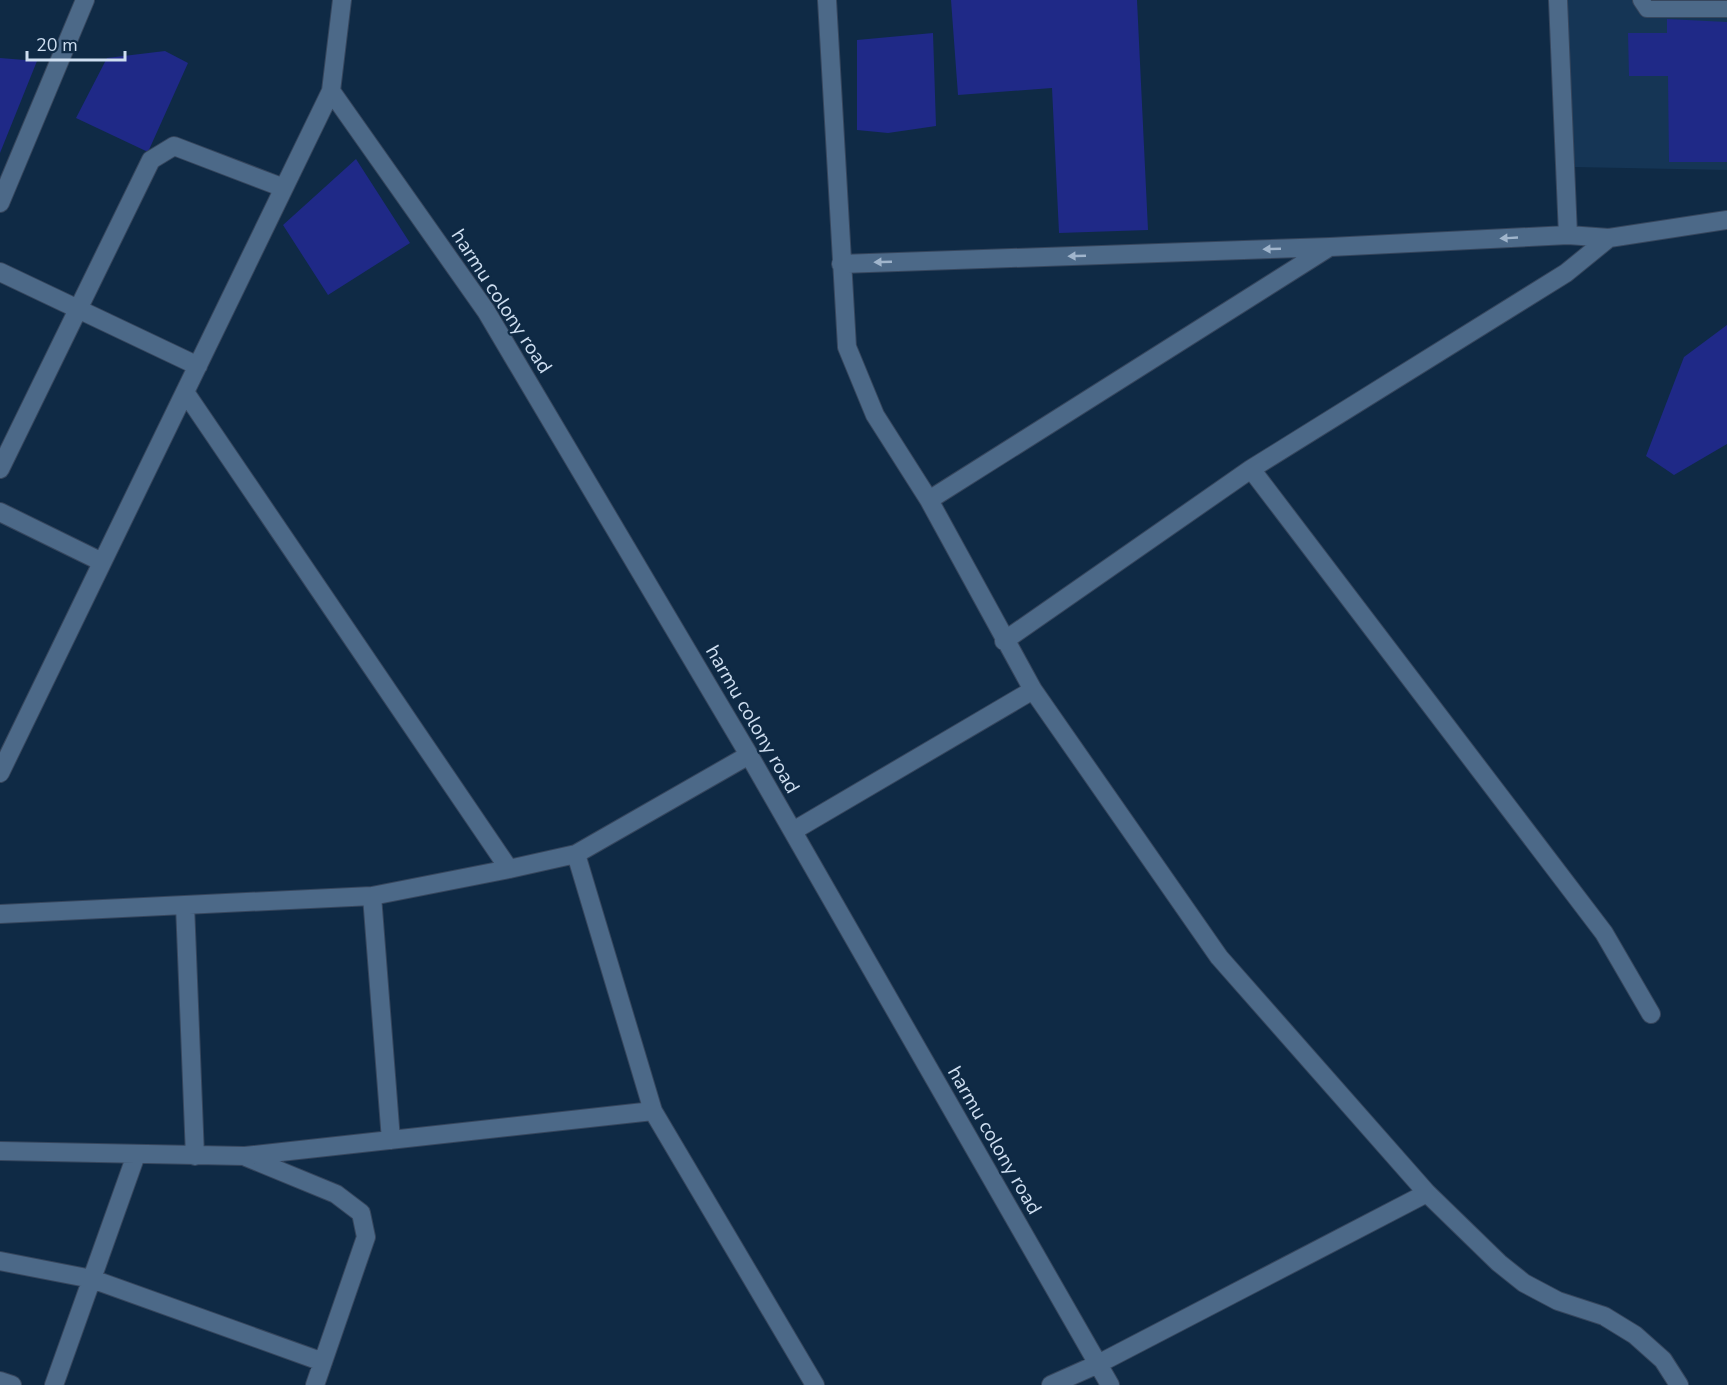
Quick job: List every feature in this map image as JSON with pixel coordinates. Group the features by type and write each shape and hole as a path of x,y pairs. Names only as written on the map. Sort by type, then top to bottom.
{"street":[{"path":"0,203 85,0"},
{"path":"0,773 5,750 102,562 331,91 342,0"},
{"path":"827,0 840,264 847,347 875,416 929,500 1004,641 1033,690 1218,957 1427,1193 1499,1263 1524,1283 1558,1301 1604,1316 1635,1335 1663,1360 1679,1385"},
{"path":"1557,0 1568,235"},
{"name":"harmu colony road","path":"331,91 486,311 749,755 1110,1385"},
{"path":"0,469 151,160 174,146 284,188"},
{"path":"840,264 1330,247 1568,235 1609,238 1727,220"},
{"path":"1004,641 1251,469 1566,273 1609,238"},
{"path":"929,500 1330,247"},
{"path":"0,272 198,366"},
{"path":"185,392 509,868"},
{"path":"1251,469 1604,933 1651,1014"},
{"path":"0,512 102,562"},
{"path":"792,831 1033,690"},
{"path":"0,914 372,896 576,854 749,755"},
{"path":"576,854 653,1111 815,1385"},
{"path":"372,896 391,1140"},
{"path":"185,905 195,1156"},
{"path":"0,1151 244,1156 653,1111"},
{"path":"54,1385 136,1155"},
{"path":"244,1156 336,1194 361,1213 366,1237 315,1385"},
{"path":"1051,1385 1098,1364 1427,1193"},
{"path":"0,1261 92,1279 323,1362"},
{"path":"0,1381 12,1385"}],"lane":[{"path":"1641,0 1647,9 1727,9"}],"shaded area":[{"path":"1566,0 1727,0 1727,170 1574,167"}],"building":[{"path":"951,0 1137,0 1148,230 1059,233 1052,88 958,95"},
{"path":"1667,19 1727,22 1727,162 1669,162 1668,76 1629,76 1628,33 1667,33"},
{"path":"933,33 936,126 888,133 857,130 857,40"},
{"path":"165,51 188,63 148,152 76,118 107,58"},
{"path":"0,58 37,61 0,153"},
{"path":"356,159 410,243 328,295 283,225"},
{"path":"1727,325 1727,444 1674,475 1646,456 1684,357"}]}
